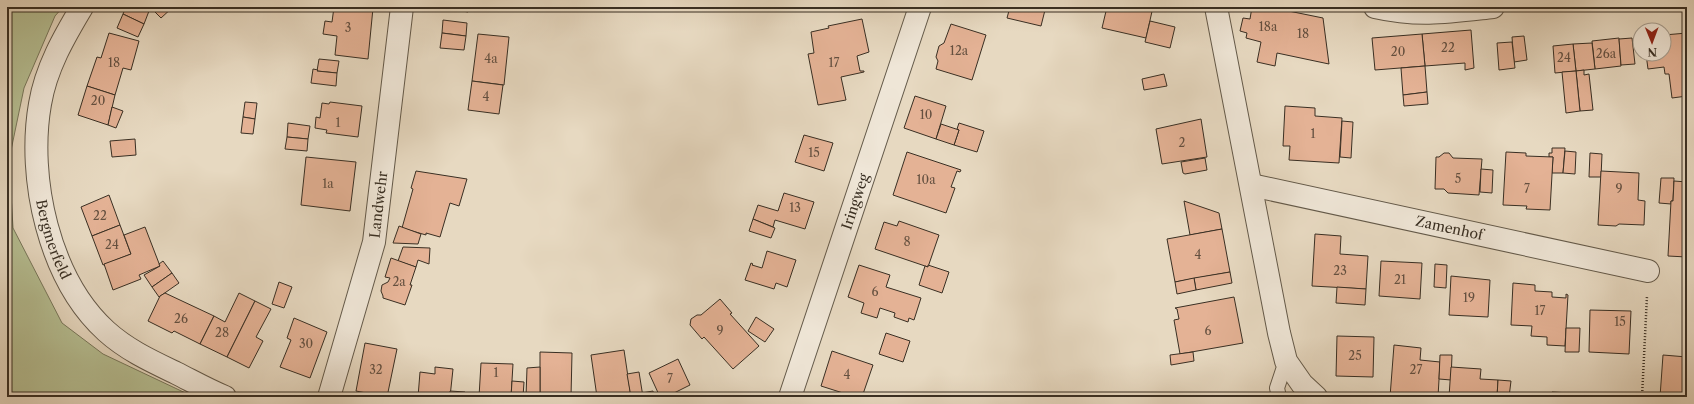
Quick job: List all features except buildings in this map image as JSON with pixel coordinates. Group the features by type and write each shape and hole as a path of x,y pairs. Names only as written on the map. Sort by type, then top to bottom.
{"street":[{"name":"Bergmerfeld","path":"82,7 63,40 48,74 40,104 36,145 39,186 47,227 62,270 84,306 106,331 136,354 225,397"},
{"name":"Landwehr","path":"329,397 374,242 402,7"},
{"name":"Iringweg","path":"790,397 920,7"},
{"path":"1216,7 1279,333 1286,361 1302,384 1316,397"},
{"path":"1375,7 1405,12 1433,14 1493,7"},
{"name":"Zamenhof","path":"1251,185 1648,271"}],"lane":[{"path":"1279,397 1277,388 1286,361"}],"path":[{"path":"1642,397 1648,271"}],"green space":[{"path":"7,7 63,7 55,16 24,88 9,160 13,228 62,323 103,354 194,397 7,397"}]}
